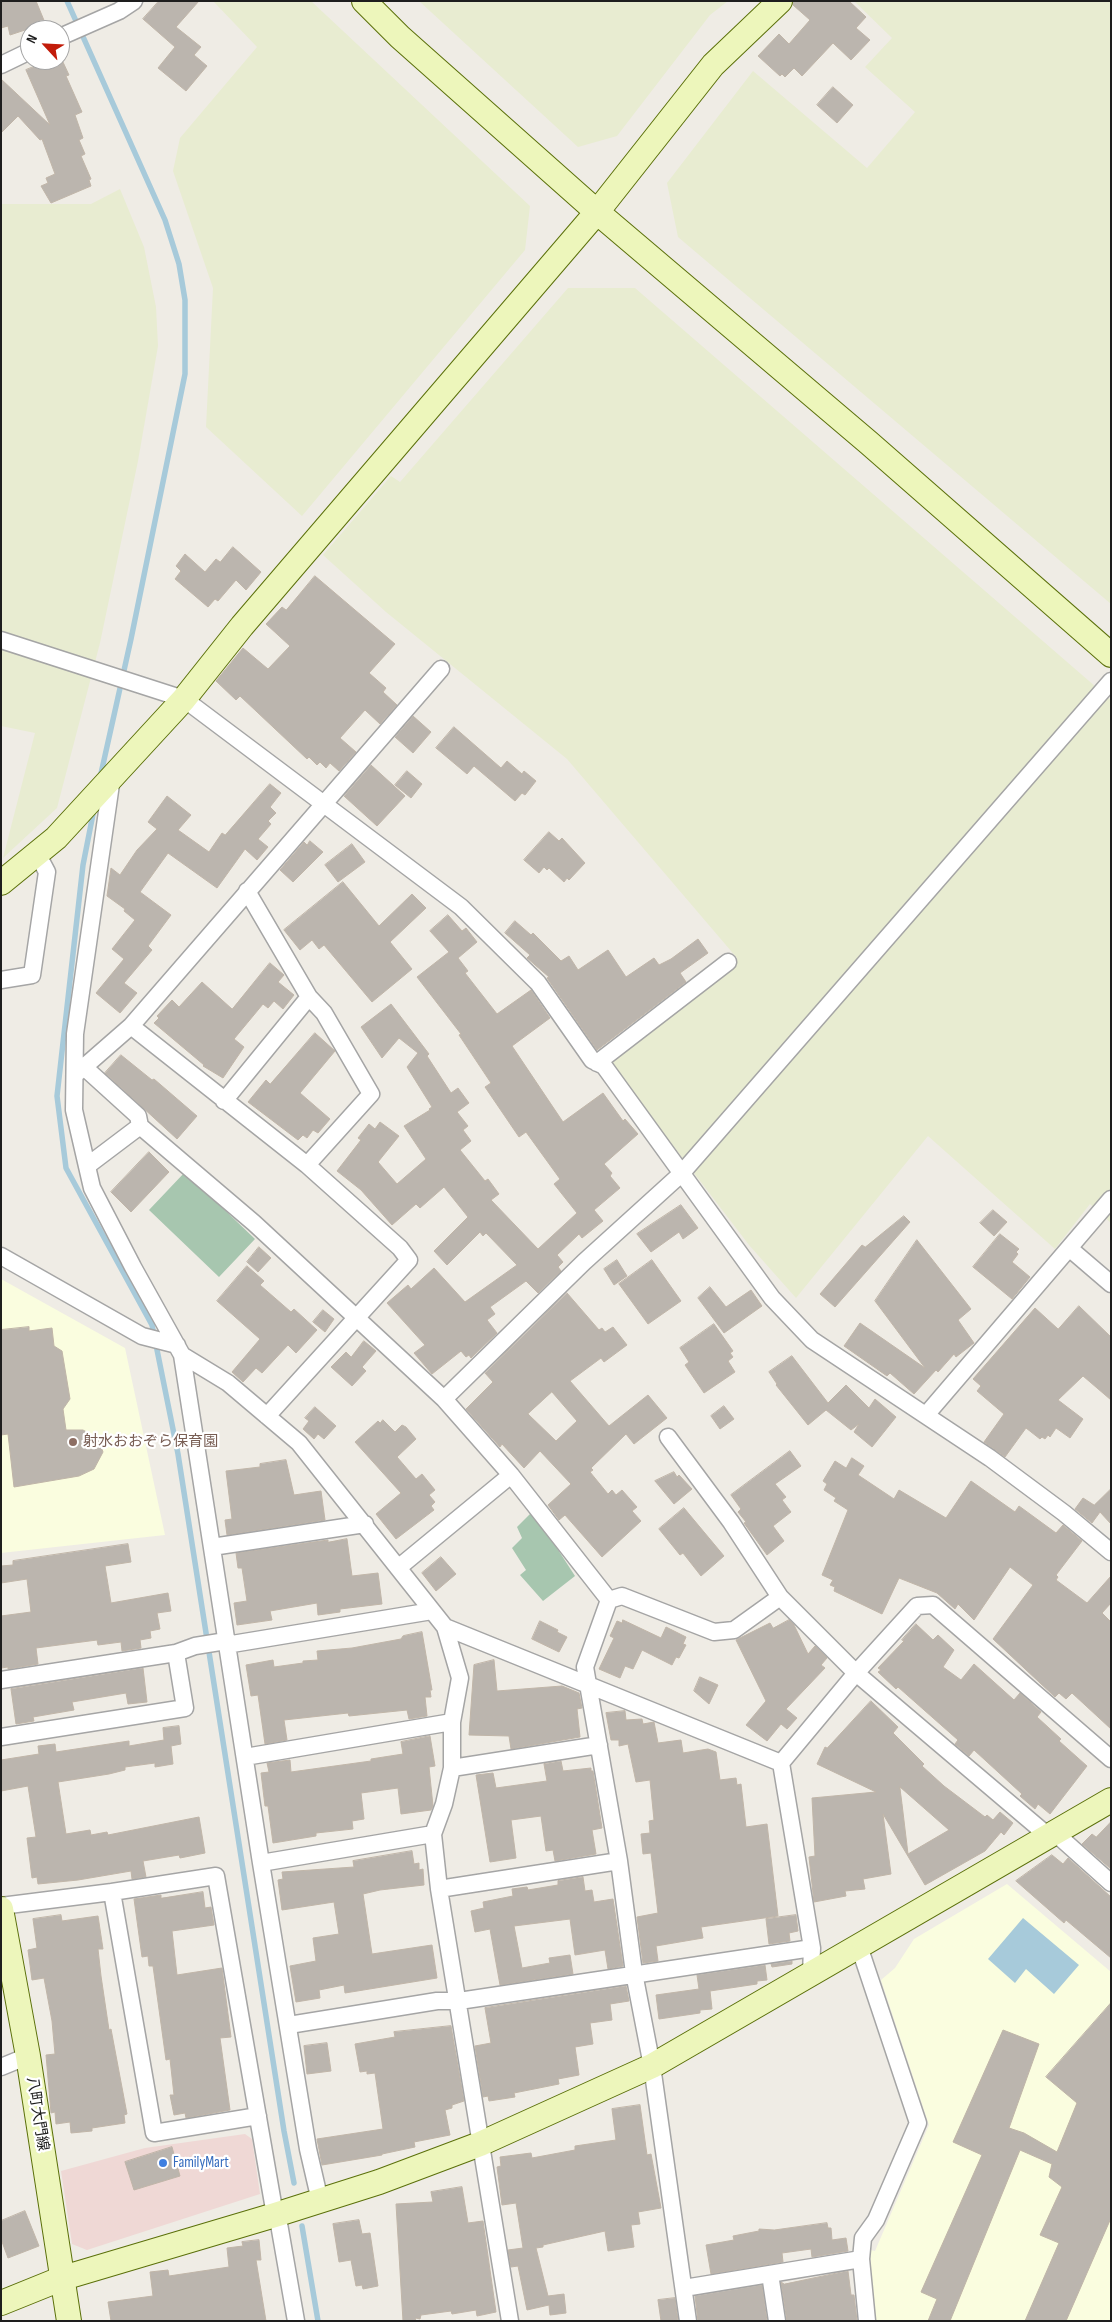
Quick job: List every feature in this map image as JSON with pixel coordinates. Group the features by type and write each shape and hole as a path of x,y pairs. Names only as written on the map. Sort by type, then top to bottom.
{"street":[{"path":"70,34 119,11 134,1"},
{"path":"364,1 400,38 597,212 869,443 1111,655"},
{"path":"1,883 56,838 184,699 242,626 597,212 713,65 780,1"},
{"path":"1,65 20,56"},
{"path":"1,640 184,699 461,908 538,983 592,1060 604,1066 772,1298 812,1340 926,1415 1049,1502 1111,1552"},
{"path":"79,1071 131,1026 441,669"},
{"path":"444,1399 584,1262 681,1174 1111,680"},
{"path":"112,777 75,1034 79,1071 74,1110 92,1188 133,1267 180,1350 212,1547 221,1643 245,1757 308,2149 320,2201"},
{"path":"1,980 32,975 47,872 38,854"},
{"path":"248,891 310,997 324,1013 371,1094 307,1165"},
{"path":"597,1063 728,962"},
{"path":"224,1101 310,997"},
{"path":"131,1026 307,1165 400,1248 409,1260 267,1416"},
{"path":"79,1071 138,1116 140,1126 254,1223 444,1399 511,1475 609,1600"},
{"path":"87,1166 140,1126"},
{"path":"926,1415 1111,1199"},
{"path":"1069,1248 1111,1284"},
{"path":"1,1256 142,1336 180,1350 228,1383 299,1443 445,1627 460,1678 452,1722 452,1768 444,1804 433,1834 439,1889 510,2321"},
{"path":"668,1437 730,1522 780,1597 856,1673 1111,1883"},
{"path":"398,1568 511,1475"},
{"path":"212,1547 365,1524"},
{"path":"609,1600 622,1596 714,1632 734,1630 780,1597"},
{"path":"609,1600 585,1667 619,1861 634,1973 652,2066 688,2321"},
{"path":"811,1974 812,1948 781,1763 856,1673 917,1606 933,1605 1111,1759"},
{"path":"1,1680 176,1653 195,1646 432,1611"},
{"path":"445,1627 781,1763"},
{"path":"1,1737 185,1708 176,1653"},
{"path":"245,1757 452,1722"},
{"path":"452,1768 599,1745"},
{"path":"1,2303 63,2278 320,2201 378,2182 480,2144 652,2066 1111,1800"},
{"path":"261,1863 433,1834"},
{"path":"439,1889 619,1861"},
{"path":"1,1910 216,1876 274,2215 280,2224 296,2321"},
{"path":"112,1892 154,2133 258,2116"},
{"name":"八町大門線","path":"1,1910 28,2056 69,2321"},
{"path":"858,1946 918,2124 876,2220 863,2238 861,2259 867,2321"},
{"path":"289,2025 437,2001 458,2000 812,1948"},
{"path":"1,2067 28,2056"},
{"path":"684,2288 861,2259"},
{"path":"770,2274 778,2321"}],"shaded area":[{"path":"213,1 311,1 530,206 525,250 302,516 206,427 213,288 173,171 180,138 257,47"},
{"path":"419,1 728,1 710,15 617,136 578,147"},
{"path":"854,1 1111,1 1111,604 678,237 667,183 753,71 867,168 915,112 865,67 892,38"},
{"path":"120,189 144,247 156,307 158,346 138,461 100,643 57,808 3,858 35,733 1,726 1,204 91,204"},
{"path":"568,288 635,288 1111,700 1111,1223 1090,1204 1055,1249 928,1136 796,1298 749,1245 609,1062 737,958 567,759 386,612 323,555 391,476 400,482"},
{"path":"185,1172 255,1239 219,1277 149,1210"},
{"name":"射水おおぞら保育園","path":"1,1279 125,1348 165,1535 1,1553"},
{"path":"533,1511 575,1576 543,1601 520,1575 526,1570 512,1548 522,1538 517,1527"},
{"path":"1007,1884 1111,1972 1111,2321 873,2321 870,2250 875,2251 929,2125 881,1980 895,1968 914,1939"},
{"path":"245,2134 252,2139 260,2194 87,2250 72,2244 61,2171 145,2148"}],"water":[{"path":"1023,1918 1079,1965 1054,1994 1026,1969 1015,1983 988,1959"}],"building":[{"path":"1,1 36,1 44,20 20,20 20,32 10,35 8,26 1,28"},
{"path":"159,1 199,1 176,27 201,47 194,55 207,66 186,91 158,68 175,47 143,19"},
{"path":"793,1 849,1 866,17 856,28 870,40 851,60 833,43 802,76 794,68 785,77 782,74 780,76 758,56 779,34 789,44 810,20 793,5"},
{"path":"26,70 67,70 69,75 66,76 82,112 75,115 83,138 79,140 85,154 81,156 91,179 89,180 91,186 51,203 41,186 48,183 46,178 55,174 42,139 40,140 18,116 1,133 1,79 50,125"},
{"path":"833,87 853,105 837,123 817,105"},
{"path":"233,547 261,572 246,590 236,580 218,601 215,599 208,607 175,579 181,571 176,566 185,554 205,572 216,559 220,562"},
{"path":"315,576 395,644 369,673 386,688 383,692 397,705 380,724 365,710 340,738 356,752 339,771 330,763 326,768 320,762 317,765 309,757 307,759 240,696 236,700 216,681 243,648 268,669 290,646 266,624 282,607 286,610"},
{"path":"413,716 431,732 413,753 395,737"},
{"path":"454,727 501,768 507,761 522,774 524,771 536,781 525,795 522,793 515,801 474,766 467,774 436,748"},
{"path":"371,765 405,796 377,826 344,796"},
{"path":"407,771 422,784 411,798 395,785"},
{"path":"270,784 281,793 270,807 276,813 268,821 271,824 258,839 268,847 257,860 245,849 217,888 168,853 140,892 171,915 148,946 152,950 124,983 137,993 120,1013 96,993 124,959 112,949 135,920 124,911 125,909 107,896 111,868 120,875 137,850 157,829 148,822 167,796 191,815 178,830 209,852 222,833 225,835"},
{"path":"549,832 559,841 562,838 585,863 569,880 567,878 564,882 549,868 547,870 544,867 539,873 524,860"},
{"path":"310,841 323,852 293,882 280,870 304,842 307,845"},
{"path":"352,844 365,862 338,882 325,865"},
{"path":"343,882 379,926 412,894 426,908 390,942 412,969 372,1002 324,945 319,949 312,940 300,950 284,930"},
{"path":"448,915 462,931 466,928 477,942 458,958 468,971 465,973 497,1014 531,990 550,1018 512,1046 563,1122 603,1093 623,1121 625,1119 638,1134 604,1164 612,1173 610,1176 620,1188 594,1210 603,1221 582,1238 579,1234 557,1255 563,1262 558,1267 561,1271 538,1293 526,1281 490,1307 495,1314 487,1320 497,1333 471,1358 469,1355 466,1357 461,1351 432,1374 414,1353 425,1345 387,1303 408,1285 411,1289 434,1268 465,1302 517,1265 486,1233 483,1236 480,1232 447,1265 434,1251 468,1217 444,1187 420,1208 416,1204 392,1225 361,1190 337,1171 361,1140 358,1138 369,1124 375,1129 380,1122 399,1136 378,1162 397,1184 426,1159 404,1126 432,1107 407,1067 418,1053 399,1038 382,1058 361,1027 391,1004 429,1054 427,1056 451,1093 458,1088 469,1103 457,1112 468,1126 463,1130 471,1141 460,1150 485,1181 488,1179 499,1194 491,1200 538,1249 577,1213 554,1184 560,1179 526,1132 519,1137 485,1087 491,1083 459,1035 461,1034 417,977 449,952 430,931"},
{"path":"515,921 531,935 533,933 561,961 569,956 578,970 608,950 626,977 654,958 659,965 671,959 698,939 708,953 680,973 686,982 597,1050 547,978 549,977 527,958 530,955 505,933"},
{"path":"270,963 284,975 278,982 294,995 283,1009 274,1001 268,1008 263,1004 234,1039 244,1047 223,1078 203,1066 154,1023 159,1018 157,1016 172,1000 179,1007 202,982 232,1009"},
{"path":"315,1033 335,1051 300,1093 330,1119 318,1133 313,1130 307,1138 303,1135 298,1140 248,1102 266,1080 270,1084"},
{"path":"121,1055 152,1080 154,1079 197,1116 177,1139 105,1073"},
{"path":"149,1152 169,1172 131,1212 111,1192"},
{"path":"681,1205 698,1228 683,1239 679,1232 651,1252 637,1234"},
{"path":"993,1210 1007,1222 994,1236 980,1223"},
{"path":"904,1216 910,1222 835,1307 820,1294 862,1245 865,1247"},
{"path":"1000,1234 1019,1249 1012,1262 1030,1277 1012,1299 973,1267"},
{"path":"917,1240 971,1309 958,1320 974,1343 956,1357 954,1354 914,1394 890,1373 887,1376 844,1346 860,1323 925,1368 875,1301"},
{"path":"259,1247 271,1258 258,1272 247,1262"},
{"path":"617,1260 627,1276 614,1285 604,1269"},
{"path":"652,1260 681,1301 648,1324 619,1284"},
{"path":"247,1266 264,1281 260,1285 291,1312 294,1309 317,1330 296,1353 288,1345 262,1373 256,1368 243,1382 232,1372 260,1339 217,1301"},
{"path":"710,1287 726,1307 751,1290 762,1306 724,1333 698,1298"},
{"path":"567,1293 599,1330 602,1328 605,1332 613,1327 627,1345 604,1362 601,1358 570,1381 609,1426 648,1395 667,1418 634,1444 626,1434 591,1468 593,1470 590,1472 608,1494 612,1490 616,1495 622,1490 637,1507 632,1511 641,1521 602,1557 565,1515 559,1520 548,1505 571,1484 540,1451 524,1468 502,1444 500,1447 466,1409 493,1382 485,1373","holes":["552,1392 577,1421 556,1441 528,1414"]},
{"path":"1079,1306 1111,1337 1111,1400 1083,1376 1058,1400 1083,1419 1070,1438 1056,1428 1050,1437 1048,1435 1045,1439 1042,1437 1040,1439 1026,1428 1005,1457 984,1442 1004,1414 977,1391 981,1386 973,1379 1035,1308 1058,1329"},
{"path":"323,1310 334,1319 325,1332 313,1322"},
{"path":"714,1324 733,1351 730,1353 733,1357 728,1361 735,1372 704,1393 685,1365 689,1362 680,1348"},
{"path":"29,1327 29,1331 52,1328 54,1346 62,1351 70,1399 63,1409 66,1430 83,1430 92,1435 99,1441 103,1452 94,1469 79,1476 14,1487 8,1434 1,1435 1,1330"},
{"path":"364,1341 376,1351 362,1367 366,1371 352,1386 331,1367 346,1352 351,1357"},
{"path":"792,1356 828,1403 846,1385 869,1408 875,1399 896,1417 872,1447 854,1432 859,1424 851,1430 826,1410 808,1425 776,1385 769,1372"},
{"path":"724,1406 734,1419 720,1429 711,1416"},
{"path":"315,1407 336,1426 324,1439 318,1434 314,1439 303,1429 309,1421 305,1418"},
{"path":"383,1420 395,1432 402,1425 406,1427 416,1439 397,1457 416,1479 422,1474 435,1490 429,1495 435,1502 431,1506 434,1510 396,1539 376,1514 401,1493 355,1442 378,1421 380,1423"},
{"path":"790,1451 801,1466 775,1484 786,1497 782,1500 791,1512 773,1526 784,1541 767,1555 744,1523 746,1522 738,1512 741,1509 731,1495"},
{"path":"852,1458 864,1466 858,1475 894,1499 899,1490 946,1518 971,1481 1015,1512 1019,1506 1056,1533 1063,1525 1082,1541 1056,1575 1058,1577 1056,1580 1087,1603 1111,1576 1111,1603 1102,1613 1111,1622 1111,1729 1072,1693 1066,1699 1059,1693 1055,1697 993,1639 1033,1585 1010,1567 974,1620 958,1604 955,1609 937,1593 899,1578 882,1614 834,1591 835,1587 830,1585 833,1580 822,1575 848,1510 834,1501 836,1498 824,1490 827,1484 823,1481 835,1461 846,1468"},
{"path":"286,1460 294,1495 321,1491 325,1520 227,1535 225,1520 232,1519 226,1471 260,1467 260,1464"},
{"path":"674,1472 677,1477 679,1475 692,1489 674,1504 655,1481"},
{"path":"1111,1489 1111,1524 1100,1512 1092,1523 1075,1509 1083,1498 1094,1505"},
{"path":"684,1508 724,1556 701,1576 683,1553 680,1555 659,1529"},
{"path":"347,1539 352,1576 378,1573 382,1604 340,1609 340,1612 318,1615 317,1603 270,1611 272,1620 237,1625 234,1603 247,1601 242,1568 238,1568 236,1553"},
{"path":"128,1544 131,1562 105,1566 111,1603 168,1593 171,1611 157,1613 160,1629 150,1631 151,1638 140,1640 141,1648 122,1651 121,1642 98,1645 97,1640 36,1648 38,1664 8,1669 8,1667 1,1668 1,1616 31,1612 27,1579 1,1583 1,1566 13,1565 13,1561"},
{"path":"441,1557 456,1574 436,1591 422,1573"},
{"path":"623,1620 661,1638 666,1627 686,1637 683,1644 686,1645 679,1658 676,1657 672,1665 642,1650 633,1669 625,1666 620,1678 599,1669 614,1638 610,1636 617,1621 622,1623"},
{"path":"789,1620 794,1625 808,1654 815,1646 827,1658 821,1665 825,1668 786,1709 797,1718 787,1729 781,1724 767,1741 746,1725 766,1701 736,1640 770,1623 773,1628"},
{"path":"540,1621 567,1637 559,1652 532,1639"},
{"path":"916,1624 933,1640 938,1635 954,1650 943,1667 961,1680 974,1664 1014,1700 1020,1693 1041,1712 1037,1717 1061,1739 1059,1741 1087,1766 1050,1814 1038,1804 1035,1809 1020,1796 1022,1794 974,1750 969,1756 955,1744 958,1740 898,1687 896,1689 878,1672 881,1670 878,1668 904,1641 902,1640"},
{"path":"422,1632 432,1690 430,1690 431,1697 425,1697 427,1716 409,1719 407,1710 349,1716 348,1713 284,1720 287,1740 265,1744 258,1695 251,1696 246,1665 273,1660 274,1667 303,1663 303,1661 318,1660 317,1651 352,1648 401,1639 403,1636"},
{"path":"494,1660 497,1691 562,1686 579,1693 582,1708 577,1709 580,1737 511,1749 509,1736 469,1735 474,1665"},
{"path":"143,1668 147,1702 128,1704 126,1693 72,1702 74,1710 33,1717 34,1721 16,1724 11,1689"},
{"path":"700,1677 718,1685 709,1704 694,1691"},
{"path":"871,1701 898,1727 893,1733 924,1764 922,1766 944,1786 985,1817 987,1815 993,1820 1000,1812 1013,1823 1004,1835 1001,1832 985,1851 925,1885 883,1814 891,1874 863,1879 865,1889 845,1891 846,1896 814,1902 809,1857 815,1856 812,1798 876,1792 817,1764 825,1747 827,1748","holes":["900,1787 949,1830 908,1854"]},
{"path":"625,1711 626,1720 642,1719 643,1724 654,1722 658,1743 681,1740 683,1753 708,1749 716,1752 720,1780 736,1778 737,1785 741,1784 746,1827 767,1824 778,1916 701,1927 703,1938 656,1946 658,1961 643,1963 637,1917 658,1913 651,1853 643,1854 641,1834 650,1833 649,1821 654,1820 650,1780 636,1782 628,1744 619,1746 619,1740 611,1740 606,1713"},
{"path":"179,1726 181,1744 171,1746 173,1764 155,1767 155,1763 125,1767 125,1770 109,1774 58,1782 66,1834 90,1830 91,1835 107,1832 108,1835 199,1817 205,1853 180,1858 179,1855 143,1861 146,1877 132,1879 131,1871 78,1880 38,1884 37,1877 32,1878 27,1838 36,1837 28,1786 1,1791 1,1760 39,1754 38,1746 55,1744 56,1752 129,1741 129,1746 164,1740 163,1728"},
{"path":"430,1736 435,1766 429,1767 433,1806 431,1810 401,1814 398,1788 361,1793 364,1819 352,1821 353,1829 316,1833 316,1836 273,1843 268,1806 265,1806 261,1773 269,1772 267,1763 290,1760 291,1772 371,1761 371,1759 403,1754 401,1742"},
{"path":"561,1761 563,1771 591,1768 591,1771 593,1771 602,1828 592,1830 596,1854 555,1861 553,1850 546,1851 541,1816 511,1820 516,1858 490,1862 476,1775 493,1773 496,1788 547,1781 544,1764"},
{"path":"1111,1822 1111,1869 1082,1844 1092,1834 1096,1837"},
{"path":"412,1851 414,1864 419,1863 419,1870 423,1869 424,1885 363,1894 372,1954 432,1945 437,1978 345,1993 344,1985 319,1990 320,1998 296,2002 290,1966 316,1961 313,1938 339,1934 334,1902 282,1910 278,1880 283,1879 282,1872 354,1867 353,1861"},
{"path":"1052,1855 1063,1864 1068,1858 1111,1897 1111,1958 1066,1920 1064,1923 1016,1881"},
{"path":"583,1877 585,1891 592,1890 594,1902 613,1899 623,1966 608,1969 605,1950 575,1955 570,1919 514,1926 522,1968 550,1963 549,1958 570,1955 573,1974 500,1985 490,1929 475,1932 471,1911 484,1908 483,1902 513,1896 512,1889 527,1887 528,1890 558,1885 558,1881"},
{"path":"203,1892 205,1908 211,1907 214,1925 172,1931 177,1975 222,1968 231,2037 220,2038 230,2110 186,2118 185,2113 174,2115 170,2095 174,2095 170,2059 166,2060 153,1966 149,1966 148,1956 142,1957 134,1899 161,1895 161,1898"},
{"path":"61,1915 62,1921 98,1916 103,1949 98,1949 101,1976 109,2030 111,2029 127,2114 124,2115 125,2123 92,2128 92,2131 71,2133 70,2122 56,2124 55,2112 51,2113 46,2055 55,2054 52,2021 44,1978 32,1980 28,1950 37,1948 33,1919"},
{"path":"796,1915 798,1931 789,1933 790,1941 769,1944 766,1919"},
{"path":"792,1961 792,1964 772,1967 771,1964"},
{"path":"765,1965 767,1980 757,1981 757,1984 710,1991 712,2009 700,2010 700,2013 659,2019 656,1995 699,1989 697,1975"},
{"path":"626,1986 629,2001 610,2004 612,2020 590,2023 593,2044 575,2047 579,2075 558,2079 559,2084 514,2093 515,2097 489,2101 488,2096 483,2097 475,2046 491,2043 485,2008"},
{"path":"1111,2003 1111,2218 1066,2321 1025,2321 1059,2243 1040,2235 1062,2187 1049,2177 1052,2164 1020,2150 950,2321 928,2321 937,2299 921,2292 982,2155 953,2142 1003,2030 1039,2044 1009,2128 1024,2133 1057,2152 1077,2103 1046,2077"},
{"path":"451,2026 464,2101 452,2105 452,2108 445,2110 450,2135 414,2142 415,2147 382,2155 322,2165 317,2139 383,2129 375,2073 367,2074 367,2071 360,2072 355,2044 395,2037 394,2032"},
{"path":"327,2043 331,2071 307,2074 304,2046"},
{"path":"640,2105 647,2155 651,2154 661,2208 638,2212 640,2224 631,2225 634,2247 608,2251 605,2231 536,2248 548,2296 564,2294 566,2313 550,2315 549,2305 527,2310 518,2266 511,2267 508,2250 523,2248 516,2203 502,2205 497,2167 501,2166 500,2157 531,2153 532,2158 575,2150 575,2146 616,2140 612,2109"},
{"path":"172,2147 180,2176 134,2190 125,2162"},
{"path":"462,2187 468,2223 483,2221 496,2312 477,2316 476,2310 452,2314 451,2311 421,2315 420,2319 416,2318 415,2321 403,2321 396,2204 433,2202 431,2192"},
{"path":"25,2211 39,2246 8,2258 1,2239 1,2221"},
{"path":"359,2220 362,2234 370,2233 378,2286 363,2289 362,2285 356,2286 351,2260 339,2262 333,2224"},
{"path":"827,2223 828,2228 831,2228 832,2240 846,2238 848,2251 812,2257 811,2249 782,2253 783,2262 711,2274 706,2245 734,2240 733,2236 759,2231 759,2229 774,2230"},
{"path":"259,2240 261,2260 256,2260 266,2321 111,2321 108,2302 153,2296 150,2272 168,2270 169,2276 229,2267 227,2248 243,2246 242,2242"},
{"path":"848,2271 851,2295 854,2295 857,2321 787,2321 781,2282 784,2284"},
{"path":"762,2285 767,2321 698,2321 695,2296"},
{"path":"675,2298 678,2321 661,2321 658,2300"}],"waterway":[{"path":"67,1 165,220 179,264 185,300 185,374 131,639 100,778"},
{"path":"94,809 83,865 57,1096 66,1168 152,1325 178,1454 284,2131 294,2183"},
{"path":"302,2226 318,2321"}],"place":[{"name":"射水おおぞら保育園","path":"73,1442"},
{"name":"FamilyMart","path":"163,2163"}]}
